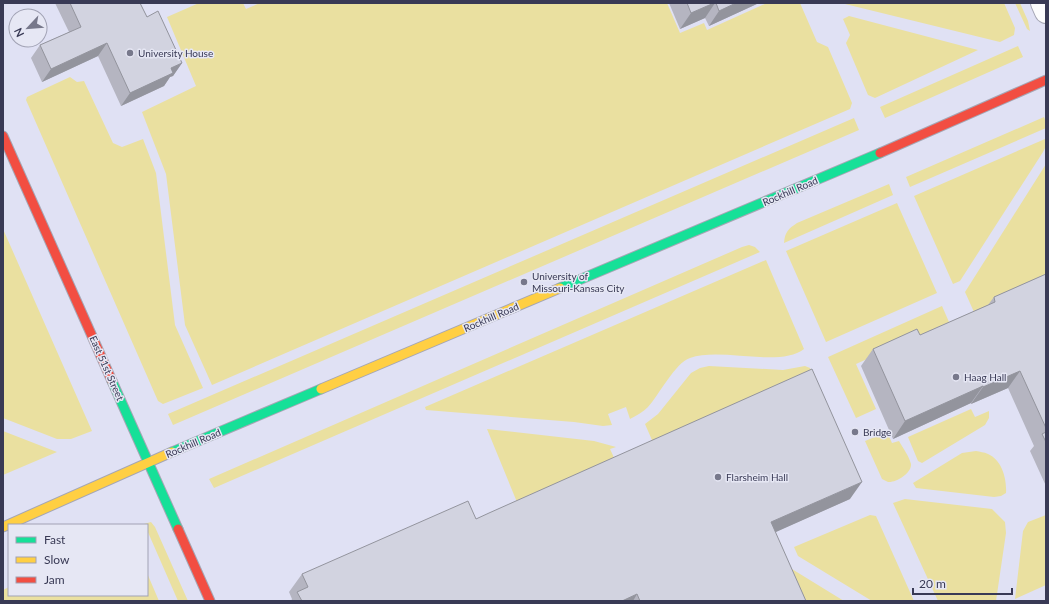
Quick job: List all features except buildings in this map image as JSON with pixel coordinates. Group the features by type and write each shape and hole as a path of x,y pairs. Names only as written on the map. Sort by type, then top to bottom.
{"main road":[{"name":"Rockhill Road","path":"10,524 148,462 884,151 1046,80"},
{"name":"East 51st Street","path":"3,136 210,601"}],"street":[{"path":"1042,3 1046,12"}],"shaded area":[{"name":"University of Missouri-Kansas City","path":"3,3 1042,3 1046,12 1046,601 3,601"},
{"path":"199,3 243,3 246,9 260,3 667,3 680,33 704,23 707,30 767,3 800,3 817,42 828,47 852,103 850,109 212,385 185,325 166,174 142,112 196,86 167,17"},
{"path":"844,3 1004,3 1015,28 1014,35 1000,42"},
{"path":"1015,3 1020,3 1028,21 1030,31 1027,29"},
{"path":"849,16 978,50 875,98 868,95 846,43 850,35 843,19"},
{"path":"1018,46 1023,57 885,118 880,107"},
{"path":"70,77 77,82 84,81 113,143 122,147 143,139 156,173 175,325 203,388 163,404 158,401 26,100 27,97"},
{"path":"1044,117 1046,128 910,187 906,177"},
{"path":"854,118 859,130 173,425 168,414"},
{"path":"1045,139 1046,146 1043,152 960,281 953,284 914,196"},
{"path":"1046,164 1046,281 974,312 965,292"},
{"path":"889,184 893,195 784,243 785,236 788,231 797,223"},
{"path":"897,203 937,293 826,342 786,251"},
{"path":"3,229 92,431 71,439 57,439 3,418"},
{"path":"749,245 755,247 760,252 214,488 209,479 742,247"},
{"path":"766,260 804,349 793,354 780,357 703,355 690,358 679,366 648,407 642,412 630,419 626,407 608,414 612,425 603,426 574,422 426,410 425,407"},
{"path":"942,306 949,322 856,364 876,409 856,418 828,357"},
{"path":"709,366 783,370 805,366 810,368 837,427 655,447 645,424 658,414 691,373 700,368"},
{"path":"971,409 975,417 989,411 989,418 985,425 922,463 918,461 908,437"},
{"path":"487,429 594,441 616,447 610,449 617,464 519,507"},
{"path":"3,431 57,452 3,475"},
{"path":"887,432 892,443 899,441 911,464 909,471 903,477 891,482 882,479 865,441"},
{"path":"976,451 988,454 1000,465 1006,482 1006,493 1001,496 994,497 916,488 913,483 962,453"},
{"path":"905,499 992,509 1005,522 1006,533 996,601 938,601 893,503"},
{"path":"870,515 876,516 914,601 872,601 798,556 794,547"},
{"path":"1046,515 1046,585 1015,599 1023,531 1028,522"},
{"path":"151,522 155,527 188,601 178,601 148,532 148,524 144,524"},
{"path":"787,566 844,601 790,601"},
{"path":"148,575 159,601 3,601 3,590 8,588 8,596 148,596"}],"traffic: fast":[{"path":"560,288 880,153"},
{"path":"112,381 178,529"},
{"path":"172,452 321,389"}],"traffic: slow":[{"path":"321,389 560,288"},
{"path":"10,524 172,452"},
{"path":"3,527 8,525"}],"traffic: jam":[{"path":"880,153 1046,80"},
{"path":"3,136 112,381"},
{"path":"178,529 210,601"}],"place":[{"name":"University House","path":"130,53"},
{"name":"University of Missouri-Kansas City","path":"524,282"},
{"name":"Haag Hall","path":"956,377"},
{"name":"Bridge","path":"855,432"},
{"name":"Flarsheim Hall","path":"718,477"}]}
